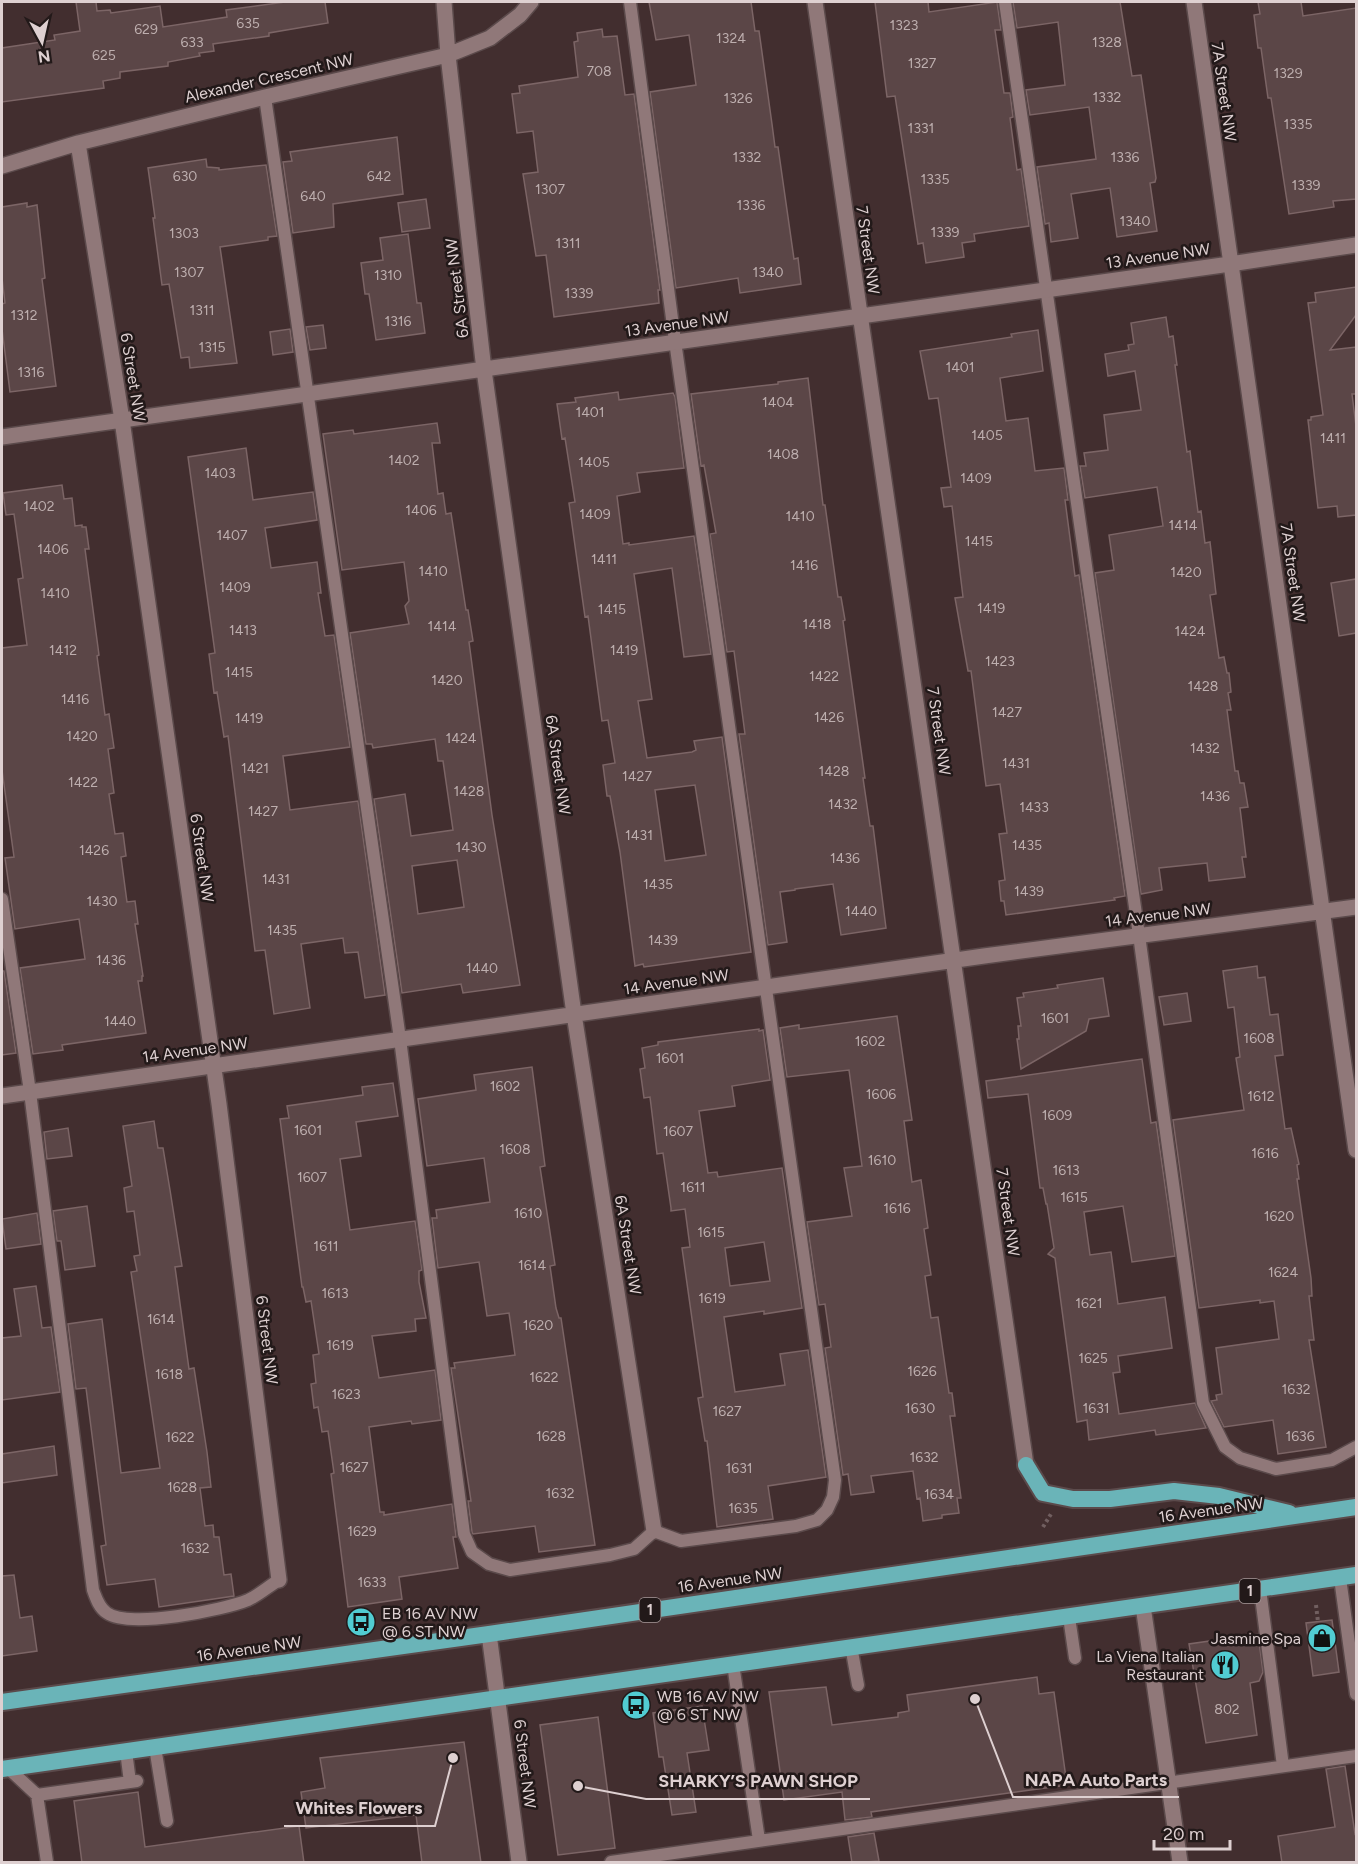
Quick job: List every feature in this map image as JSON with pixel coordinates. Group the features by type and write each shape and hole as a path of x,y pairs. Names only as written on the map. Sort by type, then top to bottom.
{"highway":[{"path":"1026,1465 1043,1493 1072,1499 1110,1500 1174,1491 1220,1496 1299,1516"},
{"name":"16 Avenue NW","path":"2,1702 489,1634 1356,1507"},
{"name":"1","path":"5,1769 1348,1576"}],"street":[{"name":"6A Street NW","path":"444,2 484,370 574,1014 654,1531"},
{"name":"Alexander Crescent NW","path":"2,166 78,143 448,55 490,38 520,15 531,2"},
{"name":"7 Street NW","path":"815,2 1026,1465"},
{"name":"7A Street NW","path":"1194,2 1356,1150"},
{"name":"6 Street NW","path":"78,143 122,420 213,1066 279,1580"},
{"name":"13 Avenue NW","path":"2,437 1356,245"},
{"name":"14 Avenue NW","path":"2,1096 954,960 1356,907"},
{"path":"1143,1606 1180,1863"},
{"name":"6 Street NW","path":"489,1634 519,1863"}],"lane":[{"path":"265,97 400,1039 464,1534 472,1552 489,1564 510,1570 610,1555 634,1549 654,1531 681,1541 796,1526 817,1520 827,1510 833,1497 835,1480 675,342 630,2"},
{"path":"1005,2 1203,1403 1225,1447 1240,1458 1276,1468 1332,1460 1356,1447"},
{"path":"2,899 30,1092 93,1590 99,1605 108,1615 123,1618 149,1619 210,1612 249,1600 279,1580"},
{"path":"1348,1576 1356,1694"},
{"path":"1260,1589 1283,1766"},
{"path":"1069,1617 1075,1658"},
{"path":"851,1646 858,1685"},
{"path":"733,1665 759,1840"},
{"path":"155,1747 167,1821"},
{"path":"37,1795 134,1782 126,1751"},
{"path":"611,1863 1356,1756"},
{"path":"5,1769 37,1795 47,1863"}],"path":[{"path":"1043,1527 1051,1514"},
{"path":"1316,1605 1318,1622"}],"building":[{"path":"76,2 96,2 97,11 110,10 111,13 160,6 163,27 227,17 226,10 285,2 325,2 328,23 269,33 269,36 213,44 214,51 168,62 168,66 120,72 120,78 103,81 104,88 2,102 2,48 55,40 54,35 80,31"},
{"path":"649,2 751,2 755,31 759,31 775,147 778,147 794,259 798,258 801,284 740,293 738,278 676,288 650,92 696,85 689,35 656,40"},
{"path":"875,2 928,2 929,12 997,2 1001,30 995,30 1004,93 1010,93 1013,117 1010,118 1017,170 1021,169 1029,226 974,234 975,241 962,243 964,257 926,263 923,243 918,244 895,96 887,97"},
{"path":"1013,2 1120,2 1132,76 1141,75 1156,178 1155,182 1150,183 1157,231 1117,237 1110,188 1071,194 1078,238 1051,242 1049,223 1045,224 1037,167 1096,159 1089,107 1030,115 1026,90 1065,85 1058,22 1017,28"},
{"path":"1258,2 1301,2 1303,16 1356,8 1356,199 1333,201 1334,207 1289,214 1271,98 1268,98 1261,48 1258,48 1254,15 1260,14"},
{"path":"602,29 603,37 617,36 625,95 634,94 660,290 658,290 659,303 554,317 546,255 536,256 523,174 538,172 533,131 517,133 512,94 520,93 519,86 578,77 574,42 578,41 577,33"},
{"path":"397,137 403,194 333,204 334,227 293,233 283,162 292,161 290,152"},
{"path":"206,159 207,167 219,168 219,170 266,165 277,236 268,237 268,240 220,247 237,363 190,368 189,357 181,358 169,284 162,285 148,168"},
{"path":"426,199 430,228 402,232 398,203"},
{"path":"27,203 27,207 37,205 45,278 42,279 56,386 10,392 2,329 2,304 5,303 2,278 2,207"},
{"path":"408,234 417,303 421,303 425,333 376,340 369,294 365,294 361,263 383,260 380,238"},
{"path":"1356,287 1356,315 1330,350 1356,347 1356,394 1352,394 1356,426 1356,515 1338,517 1337,506 1318,508 1308,420 1311,420 1311,417 1323,415 1308,303 1316,302 1315,293"},
{"path":"1166,317 1169,337 1173,336 1187,452 1190,451 1198,512 1201,511 1205,543 1210,542 1216,594 1210,595 1219,658 1224,657 1227,673 1229,673 1231,692 1228,693 1231,710 1227,710 1235,771 1238,771 1240,783 1244,783 1248,807 1240,808 1246,857 1242,857 1245,877 1209,881 1207,863 1159,868 1162,890 1141,894 1095,573 1114,570 1109,535 1163,526 1157,487 1085,498 1080,466 1086,466 1084,453 1108,450 1104,415 1141,410 1135,371 1108,376 1105,354 1129,350 1128,345 1134,344 1131,323"},
{"path":"323,325 326,348 310,350 306,327"},
{"path":"290,329 293,352 273,355 270,332"},
{"path":"1038,330 1043,371 1000,378 1006,421 1028,418 1035,471 1064,468 1068,500 1065,500 1075,576 1079,575 1125,896 1114,898 1115,900 1006,915 1004,901 1001,901 999,881 1005,880 999,834 1007,833 1000,784 986,786 971,671 968,671 955,598 963,597 952,506 944,507 941,488 951,487 938,398 929,399 920,351 1012,337 1011,334"},
{"path":"808,378 823,505 825,505 838,597 841,597 845,620 843,621 865,778 863,778 870,826 873,826 886,928 841,935 833,884 795,889 780,892 787,942 768,945 739,734 745,734 734,651 727,652 710,534 716,533 704,465 701,466 691,394 778,384 778,382"},
{"path":"618,392 619,400 673,393 675,397 684,468 637,473 640,492 617,496 623,544 694,536 711,654 684,657 672,568 634,574 652,699 638,701 647,758 692,752 696,750 694,741 722,737 751,952 644,967 643,964 635,966 620,852 610,796 607,796 603,765 615,763 608,720 602,721 588,616 585,617 569,503 575,502 557,404 576,402 575,398","holes":["695,785 706,855 665,861 655,790"]},
{"path":"437,423 440,443 432,443 438,494 443,493 446,514 451,513 466,610 468,610 473,641 469,642 492,815 520,985 463,993 461,984 402,993 374,799 405,794 411,836 453,830 443,761 438,761 435,739 373,748 372,744 366,744 350,633 409,624 405,606 409,601 404,562 342,570 323,434 353,430 354,434","holes":["457,860 464,907 418,914 412,866"]},
{"path":"246,448 253,500 313,492 317,520 265,528 271,568 317,562 321,593 318,593 325,636 334,635 350,747 283,756 290,810 358,801 385,995 365,998 358,952 345,953 343,938 301,944 310,1008 274,1014 265,950 255,951 228,736 224,737 217,692 214,693 209,654 215,653 188,457"},
{"path":"62,485 64,499 72,498 75,526 86,527 89,549 85,549 99,655 97,656 105,715 109,714 114,748 108,749 114,793 109,794 115,834 123,833 126,856 121,857 127,902 135,901 138,924 135,924 143,976 142,981 138,981 146,1033 62,1045 63,1050 33,1054 20,968 85,959 79,919 15,929 5,858 14,857 2,770 2,648 27,645 18,579 23,578 14,514 6,515 3,493"},
{"path":"1356,579 1356,633 1339,636 1331,583"},
{"path":"1257,966 1258,978 1265,977 1270,1015 1278,1014 1283,1055 1275,1056 1285,1129 1291,1128 1299,1164 1297,1165 1299,1179 1297,1179 1311,1278 1312,1296 1309,1296 1314,1340 1309,1340 1326,1447 1278,1454 1273,1420 1224,1427 1211,1401 1217,1400 1216,1395 1222,1394 1216,1348 1279,1339 1274,1301 1260,1303 1260,1300 1199,1308 1173,1120 1244,1110 1236,1058 1240,1057 1234,1007 1228,1008 1223,971"},
{"path":"2,971 4,971 16,1053 2,1055"},
{"path":"1103,978 1109,1016 1089,1019 1086,1031 1021,1069 1017,1039 1019,1039 1018,1026 1021,1026 1017,998 1024,997 1023,993 1058,988 1057,985"},
{"path":"1187,993 1191,1021 1164,1025 1159,997"},
{"path":"897,1016 912,1120 904,1121 912,1182 921,1180 928,1228 924,1229 931,1275 925,1276 931,1318 938,1317 949,1393 952,1393 955,1416 950,1416 961,1498 957,1498 959,1513 923,1521 913,1471 871,1476 874,1492 851,1495 848,1474 843,1475 825,1348 831,1347 825,1304 819,1305 807,1222 852,1216 844,1168 862,1166 849,1070 787,1077 780,1028 799,1025 799,1029"},
{"path":"763,1030 770,1080 732,1086 735,1106 699,1111 708,1173 717,1172 718,1177 782,1168 802,1308 724,1317 735,1392 785,1385 780,1354 808,1350 826,1477 768,1486 773,1519 717,1527 707,1441 705,1441 698,1398 703,1397 682,1248 690,1247 685,1209 671,1211 663,1153 657,1154 650,1097 644,1098 640,1069 645,1068 642,1048 658,1045 658,1042","holes":["764,1242 770,1281 730,1286 725,1248"]},
{"path":"1142,1059 1151,1123 1156,1122 1175,1256 1132,1262 1123,1206 1084,1212 1090,1255 1111,1252 1118,1304 1165,1297 1172,1348 1118,1356 1120,1372 1113,1373 1119,1414 1195,1403 1206,1428 1156,1435 1155,1430 1089,1440 1087,1420 1077,1422 1055,1258 1048,1254 1054,1248 1047,1204 1043,1188 1040,1188 1028,1094 988,1098 986,1081"},
{"path":"532,1067 545,1166 540,1167 555,1265 550,1266 556,1308 561,1318 595,1545 539,1552 535,1526 473,1534 472,1532 468,1501 471,1501 451,1368 455,1368 454,1363 515,1355 509,1313 487,1316 479,1262 438,1268 432,1218 437,1218 436,1210 490,1202 484,1158 427,1166 418,1099 476,1090 474,1075"},
{"path":"393,1083 398,1116 356,1122 361,1156 340,1159 350,1230 415,1221 422,1270 419,1271 419,1282 426,1318 415,1319 416,1331 372,1336 379,1378 435,1370 441,1420 412,1424 411,1421 369,1427 380,1512 384,1512 384,1515 452,1504 456,1537 453,1537 458,1568 399,1577 402,1599 348,1607 331,1474 334,1473 328,1431 322,1432 318,1407 314,1408 311,1384 316,1383 313,1355 319,1354 311,1301 306,1302 302,1287 280,1119 289,1118 287,1106 363,1095 362,1087"},
{"path":"154,1121 158,1148 163,1148 170,1190 182,1266 175,1267 189,1369 194,1368 207,1452 211,1487 200,1488 205,1526 213,1525 214,1537 219,1537 224,1575 231,1574 234,1596 159,1607 155,1579 107,1585 101,1546 106,1545 86,1388 76,1389 68,1324 102,1319 121,1473 160,1468 131,1272 137,1271 134,1256 140,1255 134,1211 127,1212 124,1188 132,1186 123,1126"},
{"path":"68,1128 72,1156 47,1159 44,1132"},
{"path":"87,1206 95,1266 65,1270 61,1241 57,1241 53,1211"},
{"path":"37,1213 41,1244 6,1249 2,1219"},
{"path":"36,1286 42,1328 51,1327 60,1392 2,1400 2,1338 21,1336 14,1289"},
{"path":"54,1446 57,1475 2,1483 2,1454"},
{"path":"14,1575 20,1618 32,1616 37,1651 2,1656 2,1576"},
{"path":"1332,1620 1339,1672 1313,1676 1306,1623"},
{"path":"1258,1634 1263,1672 1259,1681 1250,1683 1257,1735 1206,1743 1189,1644"},
{"path":"1037,1677 1039,1694 1054,1692 1067,1785 871,1812 872,1817 845,1820 842,1792 784,1800 769,1692 826,1687 832,1725 898,1717 898,1713 909,1711 907,1695"},
{"path":"702,1706 709,1750 687,1753 696,1812 672,1815 663,1757 659,1757 653,1713"},
{"path":"598,1717 615,1848 558,1855 540,1725"},
{"path":"464,1742 481,1863 422,1863 416,1815 306,1828 301,1792 325,1788 320,1758"},
{"path":"1345,1766 1356,1833 1356,1863 1282,1863 1278,1836 1335,1827 1326,1769"},
{"path":"138,1792 145,1847 299,1826 304,1863 82,1863 74,1801"},
{"path":"874,1833 879,1861 852,1863 848,1837"}],"place":[{"name":"EB 16 AV NW @ 6 ST NW","path":"361,1622"},
{"name":"Jasmine Spa","path":"1322,1638"},
{"name":"La Viena Italian Restaurant","path":"1225,1665"},
{"name":"NAPA Auto Parts","path":"975,1699"},
{"name":"WB 16 AV NW @ 6 ST NW","path":"636,1705"},
{"name":"Whites Flowers","path":"453,1758"},
{"name":"SHARKY’S PAWN SHOP","path":"578,1786"}]}
